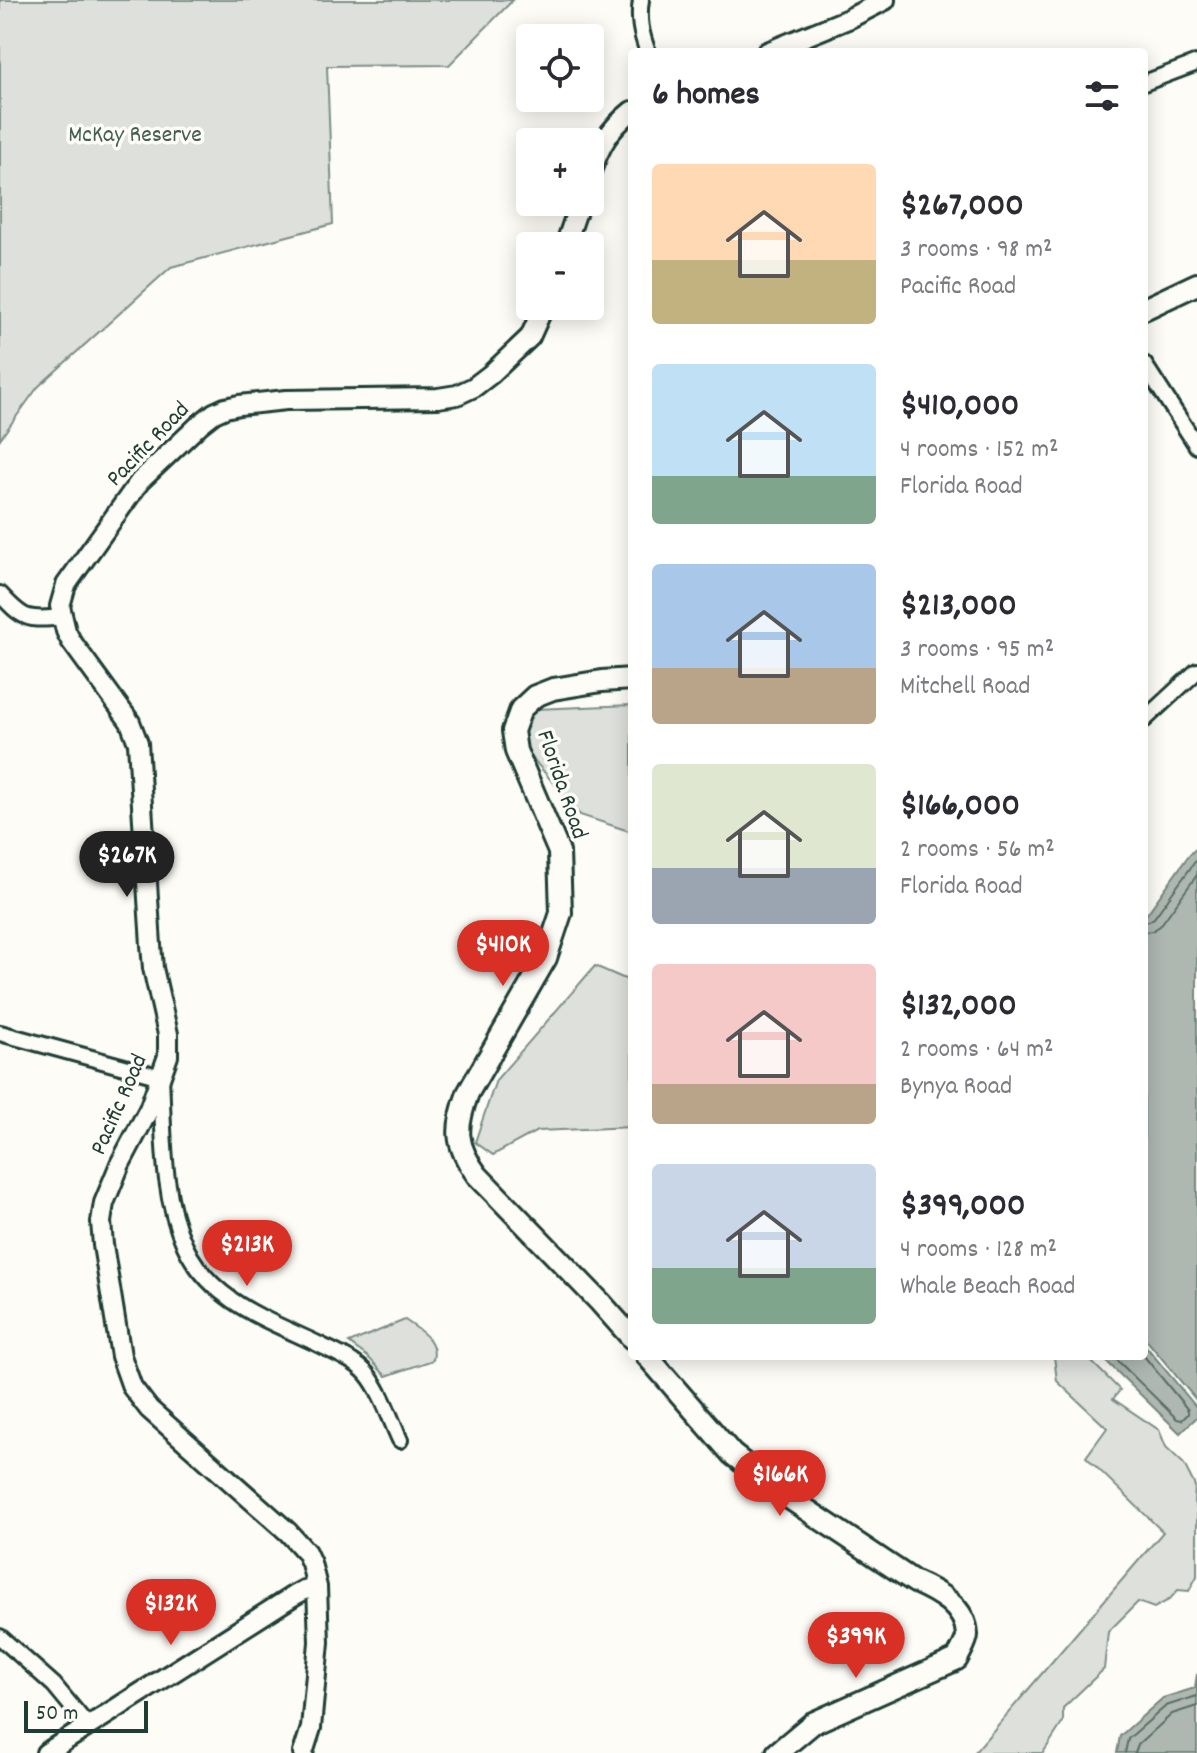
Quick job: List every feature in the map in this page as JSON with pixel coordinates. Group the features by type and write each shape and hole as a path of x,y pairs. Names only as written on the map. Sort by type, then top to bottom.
{"main road":[{"path":"1148,307 1197,284"},
{"name":"Florida Road","path":"628,679 553,689 535,696 521,709 513,731 516,751 559,852 561,913 546,958 468,1093 461,1112 459,1141 477,1175 628,1334"},
{"path":"650,1360 732,1454 783,1494 915,1582 938,1592 961,1613 967,1636 957,1659 813,1723 777,1753"}],"street":[{"path":"641,0 640,33 646,48"},
{"path":"777,48 885,0"},
{"path":"1148,81 1197,63"},
{"path":"604,141 628,114"},
{"name":"Pacific Road","path":"303,1753 311,1728 318,1657 317,1587 311,1563 300,1543 149,1409 125,1372 101,1222 104,1203 120,1164 149,1109 161,1077 168,1056 168,1034 153,968 138,743 130,722 71,641 60,606 66,585 140,481 214,413 239,405 286,400 438,398 457,395 474,387 523,344 539,320"},
{"path":"1148,370 1197,446"},
{"path":"0,594 20,615 28,618 62,617"},
{"path":"1148,716 1197,671"},
{"path":"0,1033 161,1077 168,1189 180,1233 197,1268 233,1302 359,1366 375,1386 400,1440"},
{"path":"46,1753 293,1596 317,1587"},
{"path":"0,1637 54,1685 87,1725"}],"green space":[{"name":"McKay Reserve","path":"0,0 513,0 449,65 327,66 333,224 171,267 38,387 0,439"},
{"path":"628,705 628,831 580,815 509,730 511,710"},
{"path":"595,966 628,980 628,1127 537,1131 493,1155 475,1142 496,1080"},
{"path":"405,1320 430,1341 433,1360 386,1376 349,1343"},
{"path":"1054,1360 1090,1360 1120,1390 1113,1399 1159,1430 1166,1447 1184,1464 1195,1486 1197,1576 1189,1591 1178,1590 1169,1600 1154,1608 1138,1602 1108,1632 1104,1669 1063,1708 1063,1722 1043,1753 974,1753 1163,1532 1086,1457 1107,1428 1057,1381"}],"water":[{"path":"1197,848 1197,1401 1148,1342 1148,912"},
{"path":"1148,1349 1197,1408 1197,1417 1180,1433 1105,1360 1148,1360"},
{"path":"1197,1674 1197,1753 1117,1753 1120,1736 1163,1698 1195,1688"}]}
